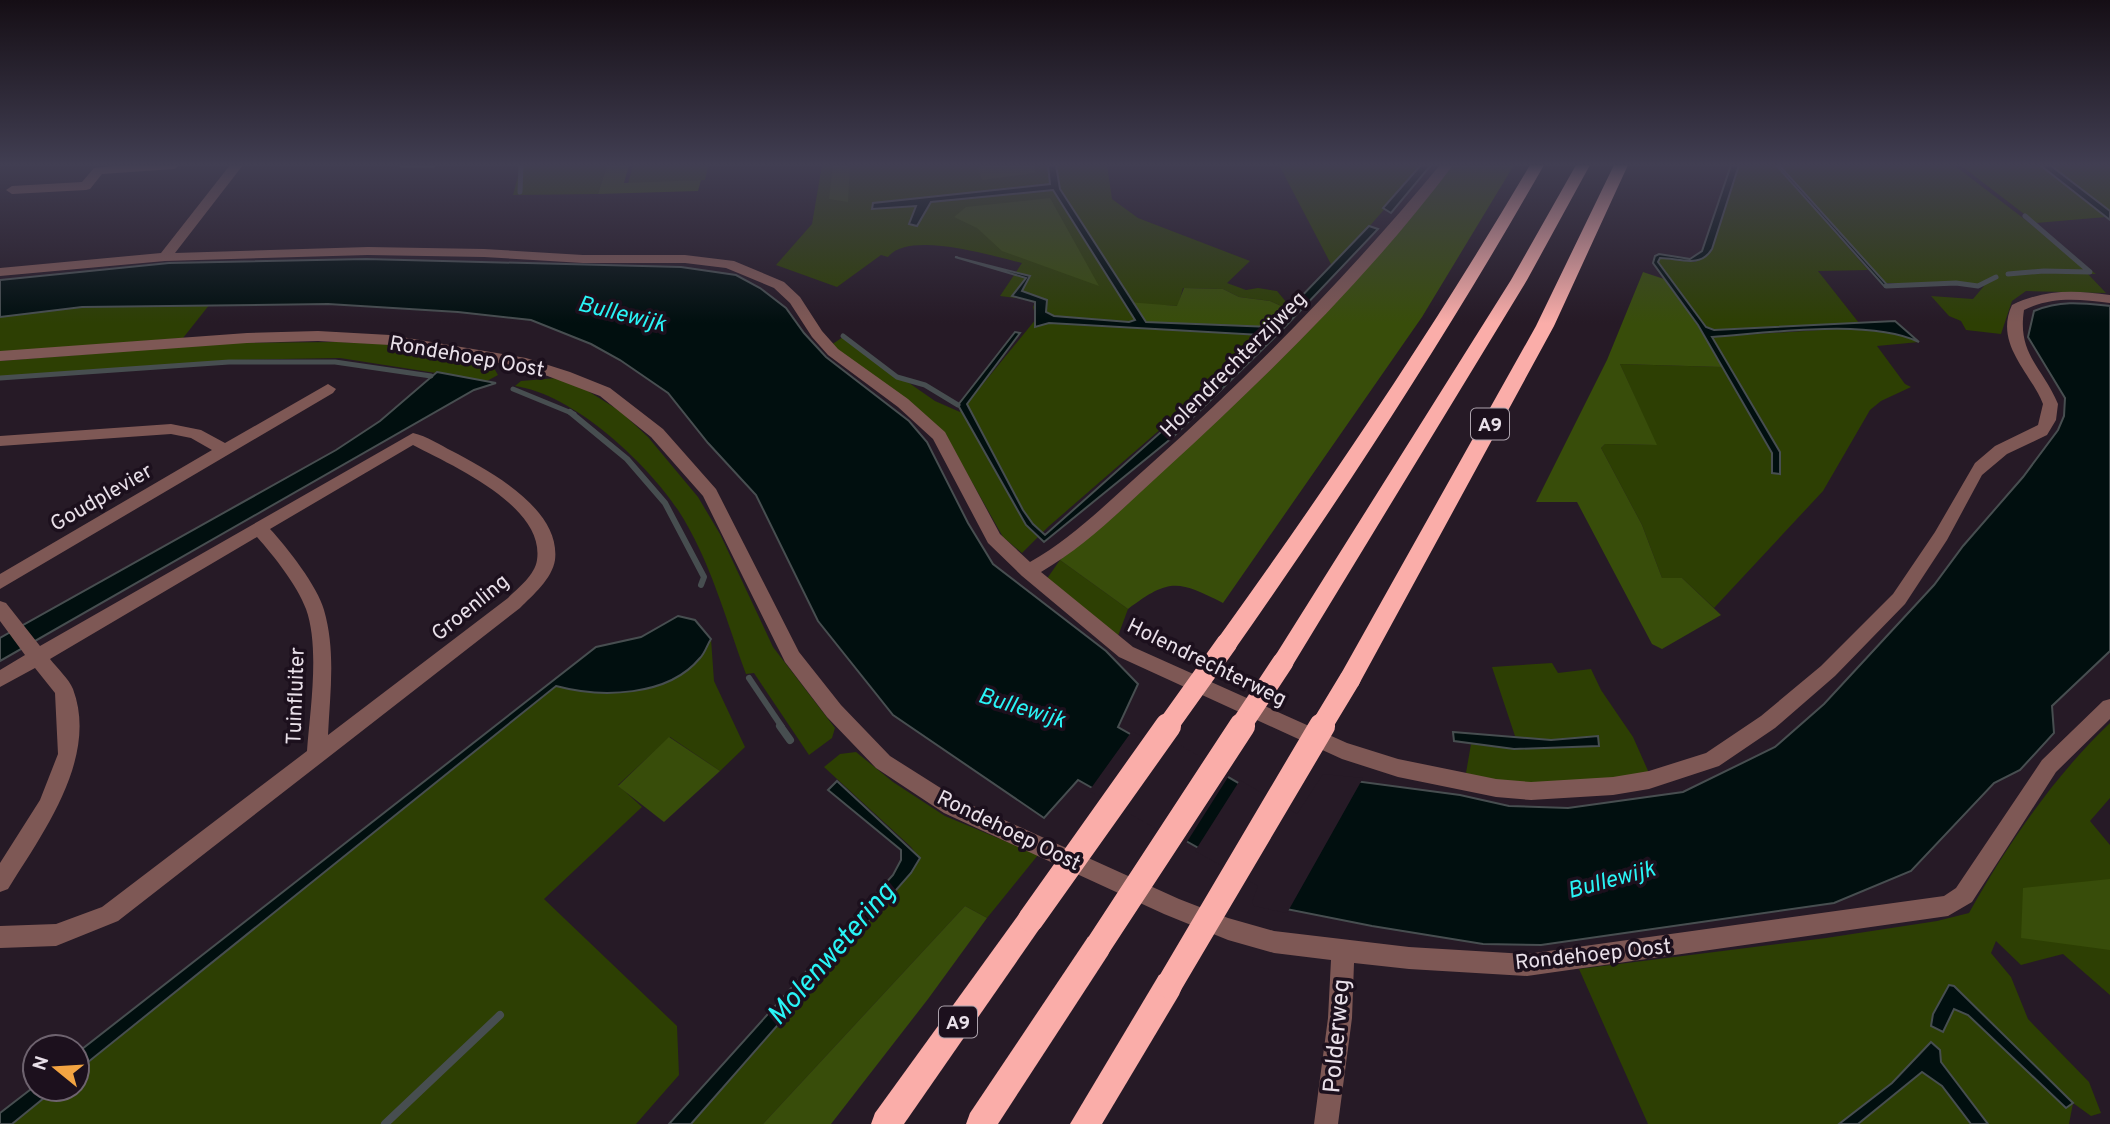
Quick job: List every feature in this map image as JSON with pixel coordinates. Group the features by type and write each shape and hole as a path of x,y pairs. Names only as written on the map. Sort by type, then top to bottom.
{"highway":[{"name":"A9","path":"886,1124 1329,500 1467,283 1505,217"},
{"name":"A9","path":"981,1124 1283,662 1512,292 1554,217"},
{"name":"A9","path":"1085,1124 1350,678 1545,326 1596,217"}],"street":[{"path":"164,257 195,217"},
{"name":"Holendrechterzijweg","path":"1028,571 1048,560 1120,501 1220,411 1338,290 1401,217"},
{"name":"Holendrechterweg","path":"0,272 164,257 288,252 471,253 583,259 709,260 750,271 779,285 795,300 817,334 833,352 903,403 939,436 990,533 1028,571 1126,652 1342,750 1398,768 1496,788 1531,791 1613,786 1649,780 1712,760 1768,722 1828,671 1913,582 1976,472 1987,459 2043,430 2052,412 2050,399 2024,363 2015,344 2012,324 2017,308 2035,297 2063,293 2110,299"},
{"name":"Rondehoep Oost","path":"0,356 235,338 318,336 415,344 526,363 565,375 605,392 657,433 710,493 792,657 834,711 883,762 951,806 1172,907 1228,929 1274,942 1409,958 1527,965 1948,906 1964,895 2049,766 2110,707"},
{"name":"Goudplevier","path":"0,582 328,389"},
{"name":"Goudplevier","path":"0,441 171,429 195,434 226,450"},
{"name":"Groenling","path":"0,679 36,654 413,438 504,489 523,506 543,534 546,560 537,580 514,603 110,914 74,932 44,939 0,937"},
{"name":"Tuinfluiter","path":"259,528 282,553 315,609 323,664 316,758"},
{"path":"0,608 64,691 68,721 68,754 48,805 0,882"},
{"name":"Polderweg","path":"1326,1124 1340,1018 1343,949"}],"green space":[{"path":"813,217 1137,217 1250,261 1227,283 1246,290 1258,288 1277,291 1287,303 1296,307 1290,310 1270,301 1239,297 1223,289 1183,288 1178,306 1156,305 1272,327 1022,553 1003,537 951,445 831,345 843,337 935,401 960,412 1036,319 1033,307 1035,302 1000,296 1022,263 952,247 914,246 899,249 888,257 881,255 837,287 776,265 812,224"},
{"path":"955,217 1061,217 1099,286 1002,251 977,228"},
{"path":"1306,217 1377,217 1333,268"},
{"path":"1405,217 1482,217 1422,317 1223,603 1195,590 1174,586 1154,592 1128,609 1060,560 1255,383"},
{"path":"1722,217 1822,217 1868,270 1818,271 1859,323 1714,330 1706,327 1658,262 1659,258 1695,262 1712,249"},
{"path":"1826,217 2022,217 2096,274 2088,274 2106,293 2026,291 2012,301 2001,334 1966,330 1961,321 1949,316 1931,296 1973,299 1984,286 1885,283"},
{"path":"2029,217 2101,217 2036,223"},
{"path":"1643,272 1664,279 1698,325 1722,367 1620,364 1657,445 1605,444 1601,448 1642,525 1662,578 1682,578 1721,615 1662,649 1652,644 1577,502 1536,502 1607,360"},
{"path":"1184,288 1223,289 1239,297 1270,301 1290,310 1272,327 1146,322 1128,302 1177,306"},
{"path":"210,304 183,338 0,352 0,317 82,307"},
{"path":"1851,328 1902,334 1919,342 1877,346 1905,384 1911,387 1881,401 1870,410 1823,491 1714,608 1682,578 1662,578 1642,525 1601,448 1605,444 1656,445 1620,364 1722,367 1772,453 1772,473 1780,474 1780,452 1712,337"},
{"path":"231,343 384,344 481,360 491,363 498,375 487,381 340,358 231,360 0,378 0,361"},
{"path":"557,378 583,388 620,411 648,437 698,497 720,534 773,647 835,728 832,738 809,755 754,673 746,674 699,549 678,510 664,491 628,452 584,416 537,392 515,386 521,381"},
{"path":"1060,560 1128,609 1118,636 1046,580"},
{"path":"711,639 714,681 745,747 720,771 670,737 618,785 642,807 544,899 677,1026 679,1075 636,1124 12,1124 38,1103 91,1103 91,1060 556,686 631,689 655,687 701,657"},
{"path":"1552,663 1558,673 1591,669 1601,690 1633,737 1649,773 1554,787 1485,779 1466,773 1471,744 1514,749 1598,745 1598,736 1551,740 1516,739 1492,667"},
{"path":"2110,723 2110,798 2090,821 2110,845 2110,995 2063,954 2021,965 1996,941 1991,953 2011,977 2028,1019 2089,1082 2101,1113 2091,1116 2073,1103 2069,1124 1988,1124 1941,1062 1940,1050 1931,1042 1892,1083 1839,1124 1648,1124 1579,969 1826,938 1937,921 1969,913 2033,812","holes":["1954,986 2073,1103 2066,1108 1968,1015 1954,1009"]},
{"path":"669,737 720,771 664,822 618,786"},
{"path":"856,752 893,782 945,816 1038,855 987,918 965,906 763,1124 691,1124 911,873 920,859 911,847 824,767 840,754"},
{"path":"2110,879 2110,950 2021,938 2023,888"},
{"path":"965,906 987,918 831,1124 763,1124"},
{"path":"1922,1072 1942,1086 1971,1124 1858,1124"}],"water":[{"path":"912,217 922,217 917,226 909,224"},
{"path":"1070,217 1078,217 1146,322 1272,327 1369,226 1378,229 1281,331 1173,437 1044,542 1026,525 958,405 1015,332 1020,333 967,404 1023,510 1045,535 1161,432 1267,332 1261,335 1049,323 1035,327 1035,302 1012,296 1026,278 955,257 1030,276 1022,291 1047,300 1046,312 1054,316 1129,322 1135,320"},
{"path":"1713,217 1722,217 1712,249 1707,255 1695,261 1660,258 1658,262 1706,327 1714,330 1895,321 1919,342 1898,335 1847,329 1789,330 1712,337 1780,452 1780,474 1772,473 1772,453 1698,325 1653,263 1655,256 1659,254 1690,259 1702,251"},
{"path":"1823,217 1826,217 1889,287 1885,287"},
{"name":"Bullewijk","path":"366,259 681,267 736,275 760,288 786,308 826,357 909,421 927,442 968,523 993,564 1106,651 1138,684 1118,727 1162,752 1172,744 1298,818 1325,777 1460,795 1509,806 1568,808 1683,792 1775,747 1824,704 1934,585 2058,430 2064,416 2065,398 2028,337 2034,311 2053,305 2081,303 2110,306 2110,651 2052,706 2054,733 2020,770 1994,783 1911,871 1834,903 1541,945 1483,944 1256,903 1262,884 1078,780 1044,818 893,715 818,621 756,495 708,443 668,393 591,344 531,320 458,312 328,304 82,307 0,317 0,280 169,263"},
{"path":"437,372 496,383 474,390 0,661 0,638 336,450 380,421"},
{"path":"678,616 695,620 711,639 702,656 686,671 670,681 652,687 613,693 556,686 91,1060 91,1042 596,647 641,637"},
{"path":"1453,732 1551,740 1598,736 1599,746 1514,749 1454,741"},
{"name":"Molenwetering","path":"837,781 920,858 911,873 691,1124 669,1124 893,875 901,860 901,850 828,790"},
{"path":"1949,985 1954,986 2073,1103 2066,1108 1968,1015 1954,1009 1943,1032 1931,1026 1933,1014"},
{"path":"1931,1042 1940,1050 1941,1062 1988,1124 1971,1124 1942,1086 1922,1072 1858,1124 1839,1124 1892,1083"},
{"path":"21,1097 21,1103 38,1103 12,1124 0,1124 0,1113"}],"pier":[{"path":"1132,731 1162,747 1173,741 1230,774 1185,845 1089,791"},
{"path":"1323,774 1363,778 1287,913 1254,906 1252,902 1258,886 1195,851 1240,780 1297,814"}],"waterway":[{"path":"2008,274 2044,271 2090,272 2027,217"},
{"path":"1886,286 1956,283 1978,286 1996,277"},
{"path":"843,336 897,377 925,385 958,405"},
{"path":"0,378 229,362 335,362 431,376"},
{"path":"513,389 571,413"},
{"path":"571,413 627,459 665,503 704,577 701,585"},
{"path":"749,678 782,727"},
{"path":"780,726 790,740"},
{"path":"385,1124 500,1015"}]}
